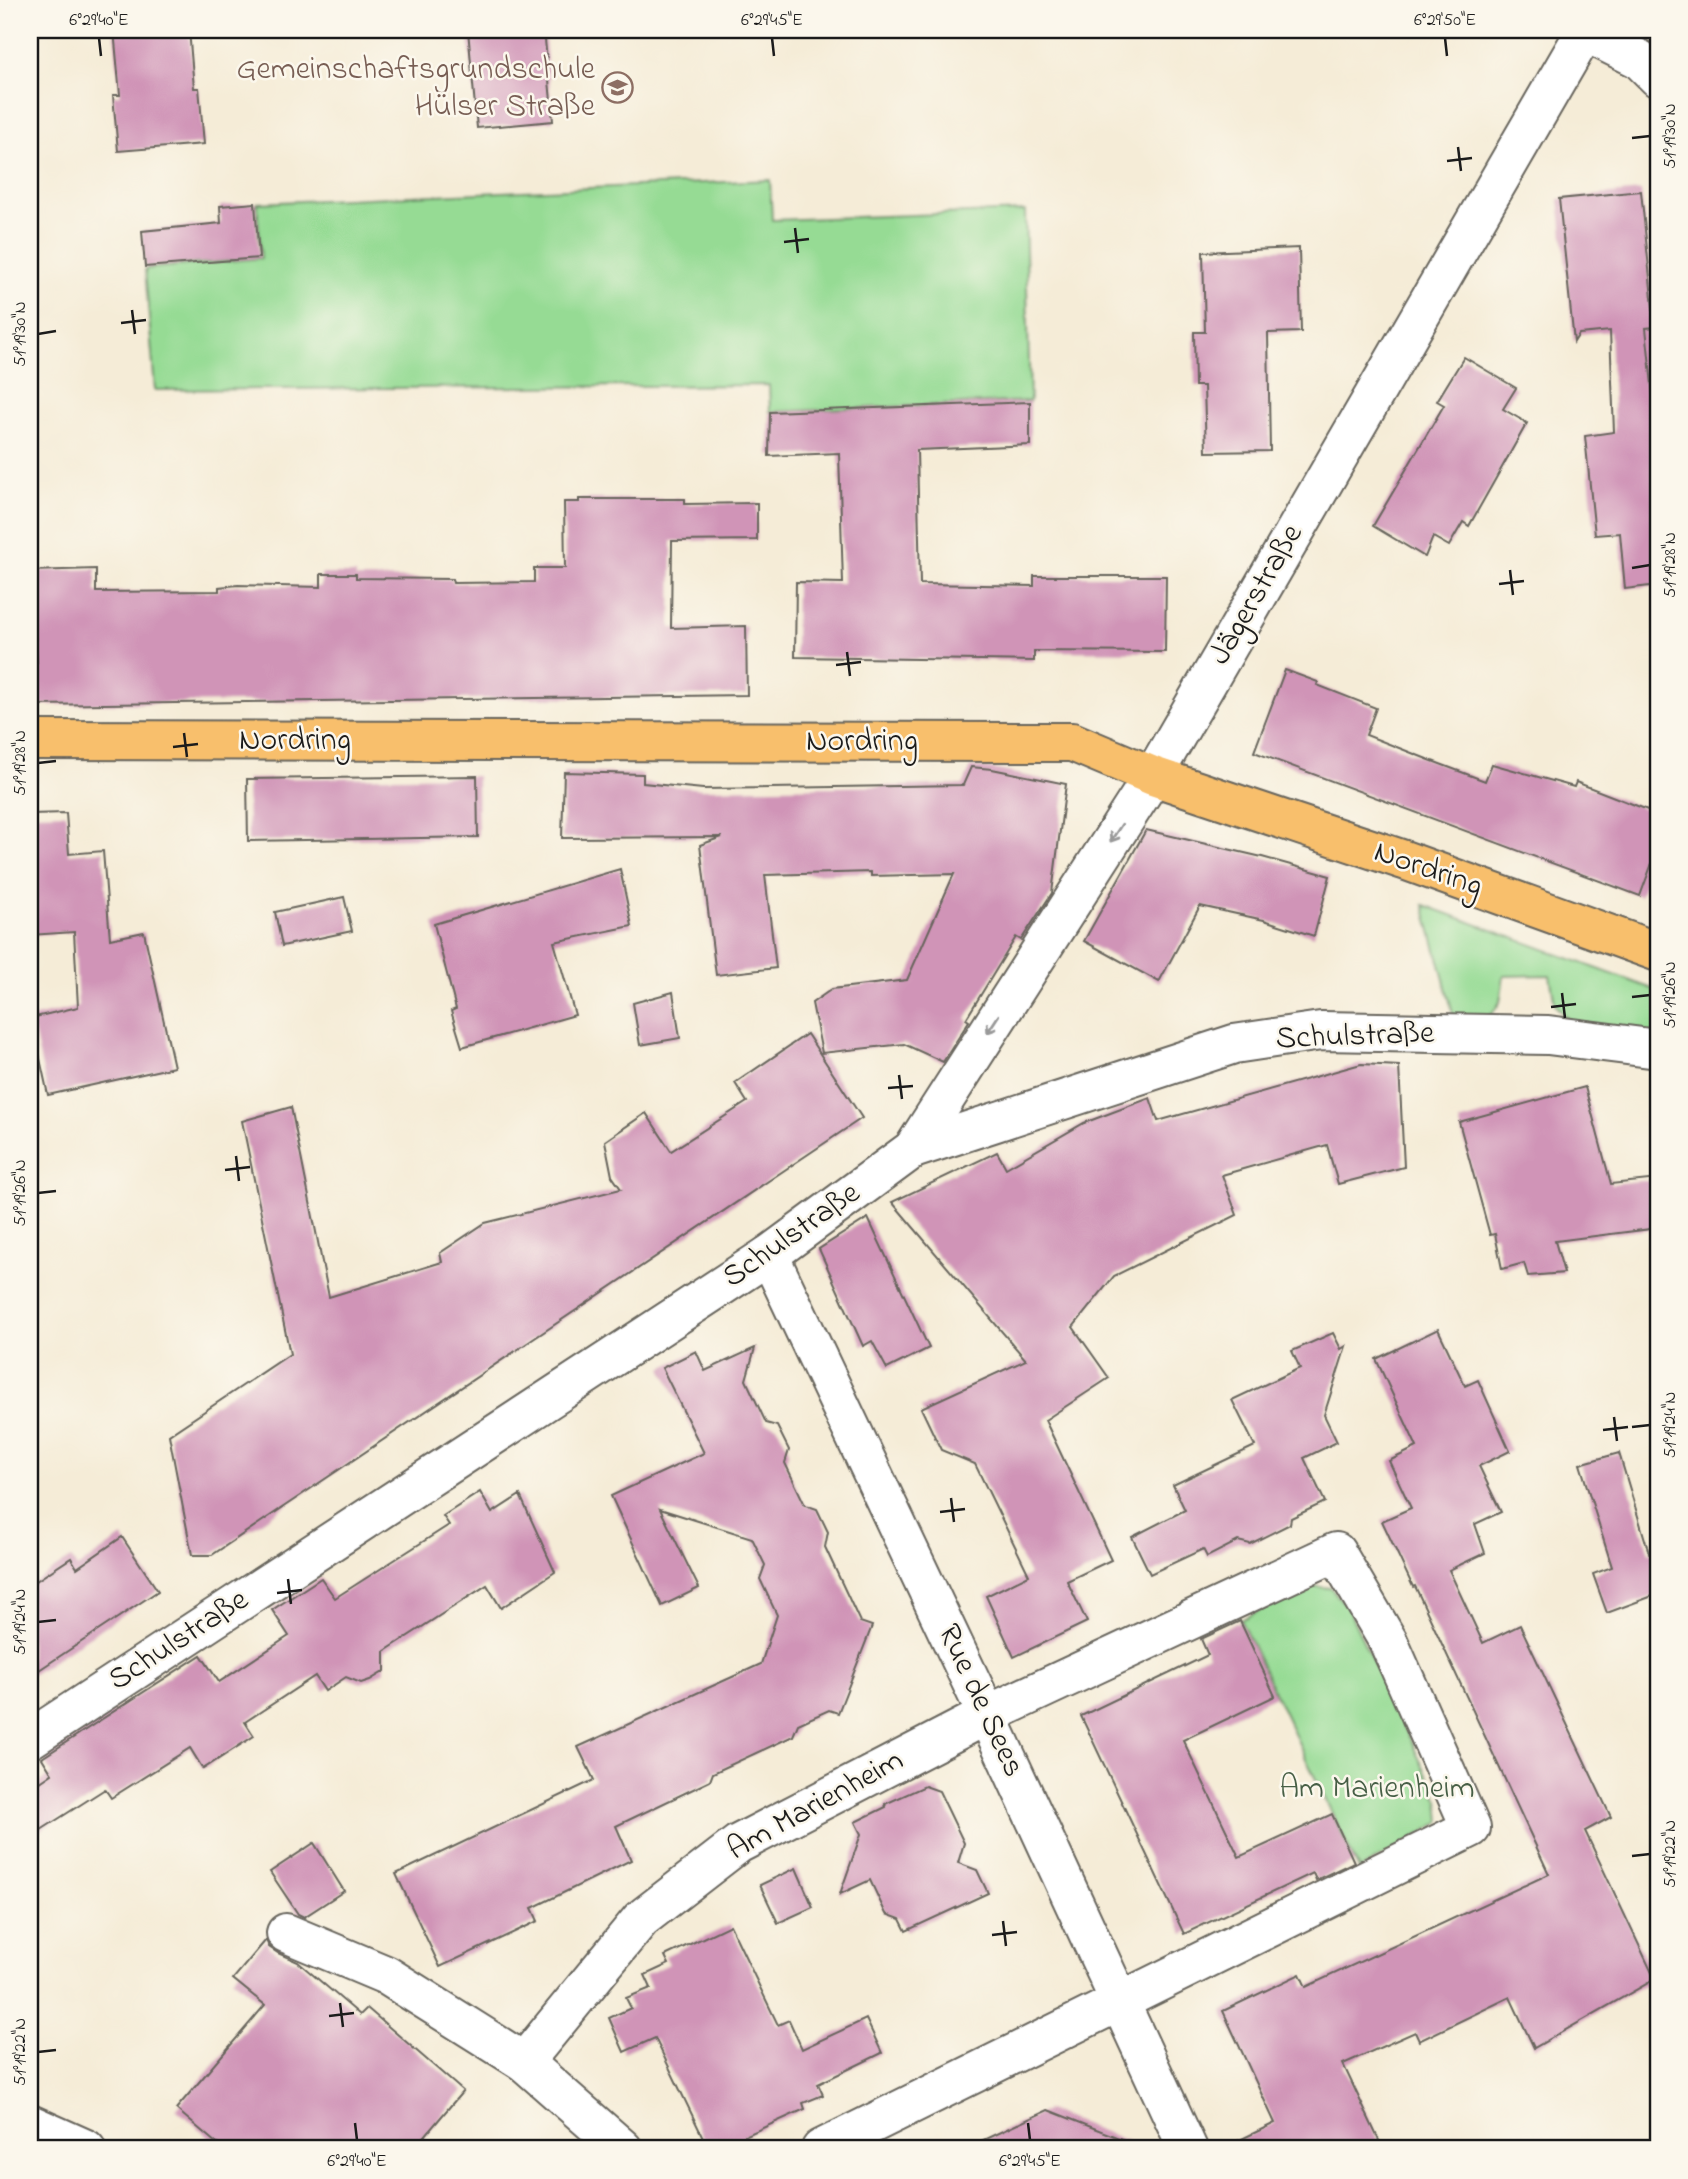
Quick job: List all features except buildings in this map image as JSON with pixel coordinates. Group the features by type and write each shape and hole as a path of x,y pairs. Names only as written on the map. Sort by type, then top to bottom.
{"main road":[{"name":"Nordring","path":"30,740 1072,742 1153,776 1404,860 1658,952"}],"street":[{"path":"1585,31 1639,59 1658,78"},
{"name":"Jägerstraße","path":"913,1149 1153,776 1585,31"},
{"name":"Schulstraße","path":"30,1739 769,1255 913,1149 1234,1044 1321,1031 1548,1035 1658,1049"},
{"name":"Rue de Sees","path":"769,1255 987,1715 1188,2149"},
{"name":"Am Marienheim","path":"524,2062 641,1919 738,1844 987,1715 1336,1552 1388,1641 1471,1828 821,2149"},
{"path":"286,1933 386,1975 524,2062 623,2149"},
{"path":"30,2124 86,2149"}],"green space":[{"path":"770,180 772,220 1025,211 1030,401 770,412 769,385 155,390 145,269 261,258 257,203"},
{"path":"1424,905 1658,991 1658,1037 1572,1024 1555,1005 1550,975 1504,976 1500,1002 1489,1018 1454,1017"},
{"name":"Am Marienheim","path":"1310,1586 1330,1588 1346,1605 1439,1800 1441,1822 1359,1870 1240,1620"}],"place":[{"name":"Gemeinschaftsgrundschule Hülser Straße","path":"618,88"}]}
